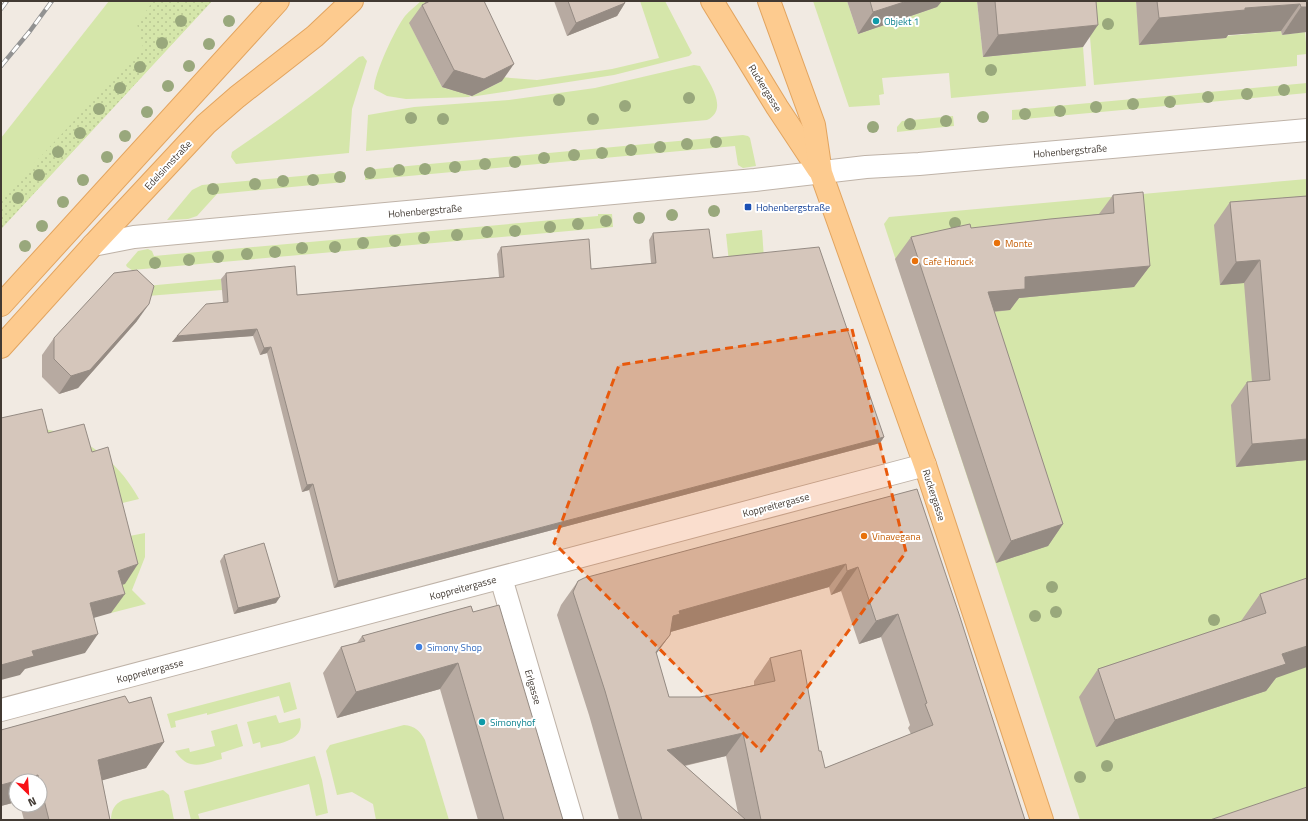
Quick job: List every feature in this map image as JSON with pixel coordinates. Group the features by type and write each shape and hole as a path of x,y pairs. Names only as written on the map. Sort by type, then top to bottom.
{"main road":[{"path":"1,305 278,1"},
{"name":"Edelsinnstraße","path":"1,347 93,245 206,124 237,97 315,36 352,1"},
{"name":"Ruckergasse","path":"712,1 777,107 821,173"},
{"name":"Ruckergasse","path":"769,1 814,126 821,173 925,465 1042,820"}],"street":[{"name":"Hohenbergstraße","path":"93,245 134,238 761,180 866,167 919,164 1307,130"},
{"name":"Koppreitergasse","path":"1,710 925,465"},
{"name":"Erlgasse","path":"501,578 572,820"}],"highlighted area":[{"path":"852,329 906,552 761,751 554,543 619,365"}],"green space":[{"path":"109,1 212,1 1,229 1,138"},
{"path":"153,1 212,1 1,229 1,199 143,47 137,24"},
{"path":"421,1 424,1 430,12 412,28 442,87 451,90 464,85 470,97 406,99 387,96 374,89 377,73 396,31 408,12"},
{"path":"640,1 665,1 692,53 689,56 614,75 470,97 502,81 500,77 537,80 612,69 659,58"},
{"path":"813,1 847,1 858,34 937,7 935,1 977,1 983,57 1083,47 1086,86 951,98 949,73 882,78 884,94 879,95 880,105 849,107"},
{"path":"1087,1 1136,1 1140,45 1226,38 1226,36 1281,31 1282,35 1305,32 1307,54 1297,55 1297,66 1094,85"},
{"path":"363,56 367,61 352,109 349,153 236,164 231,157 232,152 297,106 359,57"},
{"path":"694,65 700,66 712,87 717,102 717,109 714,115 707,120 366,151 368,115 414,107 509,100 595,88"},
{"path":"1307,83 1307,93 1012,120 1012,110"},
{"path":"953,116 954,126 897,132 897,127 902,121"},
{"path":"743,135 750,138 756,166 743,168 738,165 735,146 365,180 365,170"},
{"path":"345,172 345,182 217,194 197,216 188,219 167,220 192,190 202,185"},
{"path":"1307,179 1307,820 1080,820 884,224 889,217"},
{"path":"598,214 612,214 613,227 132,270 126,265 138,251 148,249 152,251 154,256 598,216"},
{"path":"762,230 764,259 729,262 726,234"},
{"path":"221,279 222,290 135,297 125,288"},
{"path":"29,428 51,430 80,440 92,447 114,465 124,476 139,499 106,507"},
{"path":"145,533 145,557 132,590 146,604 111,613 104,591 114,539"},
{"path":"290,682 297,709 284,713 279,696 207,715 207,713 175,721 176,727 171,728 167,714"},
{"path":"276,715 279,723 300,718 301,726 299,732 290,740 276,745 261,748 260,742 253,744 247,722"},
{"path":"237,724 243,746 221,753 222,759 196,765 185,762 175,751 189,748 190,752 215,746 211,731"},
{"path":"404,725 411,726 417,730 425,740 449,820 376,820 373,804 352,792 337,795 326,751 330,745"},
{"path":"315,756 322,780 328,813 316,816 309,784 198,814 200,820 191,820 184,791"},
{"path":"163,790 169,795 174,820 111,820 114,808 123,800"}],"building":[{"path":"430,1 484,1 514,64 484,79 454,70 422,5"},
{"path":"568,1 624,1 625,3 576,23"},
{"path":"870,1 907,1 873,12"},
{"path":"995,1 1096,1 1098,25 998,35"},
{"path":"1157,1 1307,1 1307,7 1301,7 1300,4 1245,8 1245,10 1159,18"},
{"path":"1143,192 1150,266 1025,277 1025,289 988,292 1063,524 1011,541 911,237 970,224 971,228 1114,213 1113,195"},
{"path":"1307,196 1307,439 1252,444 1247,382 1270,380 1260,260 1236,262 1230,202"},
{"path":"709,229 713,258 819,247 884,437 338,581 313,484 307,485 271,347 264,348 257,329 177,336 206,304 228,302 226,273 295,266 297,295 504,277 501,247 589,239 591,269 656,263 653,233"},
{"path":"137,270 154,286 149,304 90,370 71,376 54,359 54,338 114,273"},
{"path":"42,409 48,433 84,424 92,452 108,447 138,564 118,571 125,594 90,603 98,634 32,651 34,656 1,665 1,418"},
{"path":"917,489 1025,820 761,820 743,733 667,750 746,820 642,820 605,691 573,592 578,581 584,578","holes":["846,564 847,571 858,567 876,621 898,614 927,703 925,704 933,725 825,768 821,751 819,751 801,650 770,658 775,681 700,697 669,697 656,652 670,635 673,616 680,614 679,611"]},
{"path":"264,543 280,597 238,608 224,555"},
{"path":"1307,578 1307,646 1282,654 1286,664 1115,720 1098,669 1266,613 1260,594"},
{"path":"499,605 563,820 504,820 458,663 356,692 341,647 365,641 362,636 471,606 473,612"},
{"path":"125,696 129,703 151,697 164,742 98,760 110,820 49,820 47,813 48,773 8,773 8,783 1,785 1,730"},
{"path":"1307,787 1307,820 1210,820"}],"railway":[{"path":"1,9 7,1"},
{"path":"1,66 30,31 52,1"}],"place":[{"name":"Objekt 1","path":"876,21"},
{"name":"Hohenbergstraße","path":"748,207"},
{"name":"Monte","path":"997,243"},
{"name":"Cafe Horuck","path":"915,261"},
{"name":"Vinavegana","path":"864,536"},
{"name":"Simony Shop","path":"419,647"},
{"name":"Simonyhof","path":"482,722"}]}
